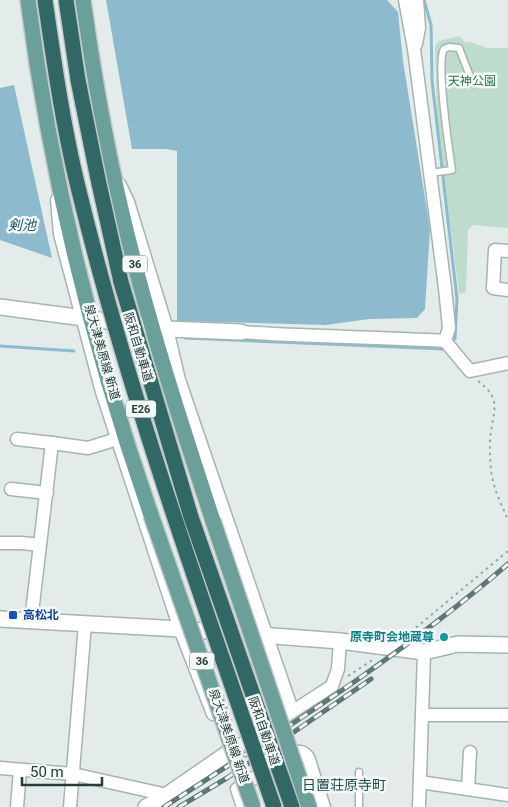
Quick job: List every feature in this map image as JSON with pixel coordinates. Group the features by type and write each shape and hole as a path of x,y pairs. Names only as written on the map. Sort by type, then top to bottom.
{"highway":[{"name":"阪和自動車道","path":"44,0 77,185 105,291 176,524 274,807"},
{"name":"阪和自動車道","path":"66,0 78,80 121,282 191,517 292,807"}],"main road":[{"name":"泉大津美原線 新道","path":"28,0 36,60 86,319 151,515 253,807"},
{"name":"36","path":"83,0 92,64 112,169 159,328 168,383 309,807"}],"street":[{"path":"405,0 414,49 449,328 445,341"},
{"path":"414,49 419,28 417,0"},
{"path":"508,251 495,250 493,288 508,290"},
{"path":"0,308 159,328 310,337 365,337 445,341 470,371 508,363"},
{"path":"86,319 102,392 117,439 180,629 228,753"},
{"path":"159,328 180,380 292,710"},
{"path":"17,439 88,448 117,439"},
{"path":"31,621 52,443"},
{"path":"11,489 47,493"},
{"path":"0,543 40,545"},
{"path":"0,618 340,641 424,652 458,644 508,645"},
{"path":"70,807 85,624"},
{"path":"146,807 167,795 292,710 332,686 338,669 340,641"},
{"path":"419,807 424,652"},
{"path":"422,715 508,715"},
{"path":"243,807 237,789 292,753 299,751 304,752 308,757 324,807"},
{"path":"468,789 470,752"},
{"path":"0,768 73,774 167,795"},
{"path":"17,807 20,770"},
{"path":"420,782 508,794"}],"lane":[{"path":"430,173 452,170 444,105 441,60 444,50 455,46 460,48 473,84"},
{"path":"359,772 359,807"}],"path":[{"path":"470,371 478,381 489,389 496,408 491,431 491,469 493,485 508,520"},
{"path":"332,686 392,648 508,551"}],"green space":[{"name":"天神公園","path":"459,36 466,43 470,42 487,48 508,48 508,228 473,225 468,230 466,292 459,294 437,119 435,46 439,41"}],"water":[{"path":"106,0 387,0 398,12 403,61 430,229 425,309 417,318 369,319 326,325 177,321 177,151 167,149 132,149"},
{"name":"剣池","path":"14,85 52,258 0,240 0,88"}],"waterway":[{"path":"424,0 431,25 432,81 457,299 455,339"},
{"path":"185,338 444,349"},
{"path":"0,346 74,351"}],"railway":[{"path":"164,807 340,692 425,630 508,564"},
{"path":"179,807 227,778 371,679"}],"place":[{"name":"高松北","path":"13,615"},
{"name":"原寺町会地蔵尊","path":"444,637"}],"district":[{"name":"日置荘原寺町","path":"344,785"}]}
